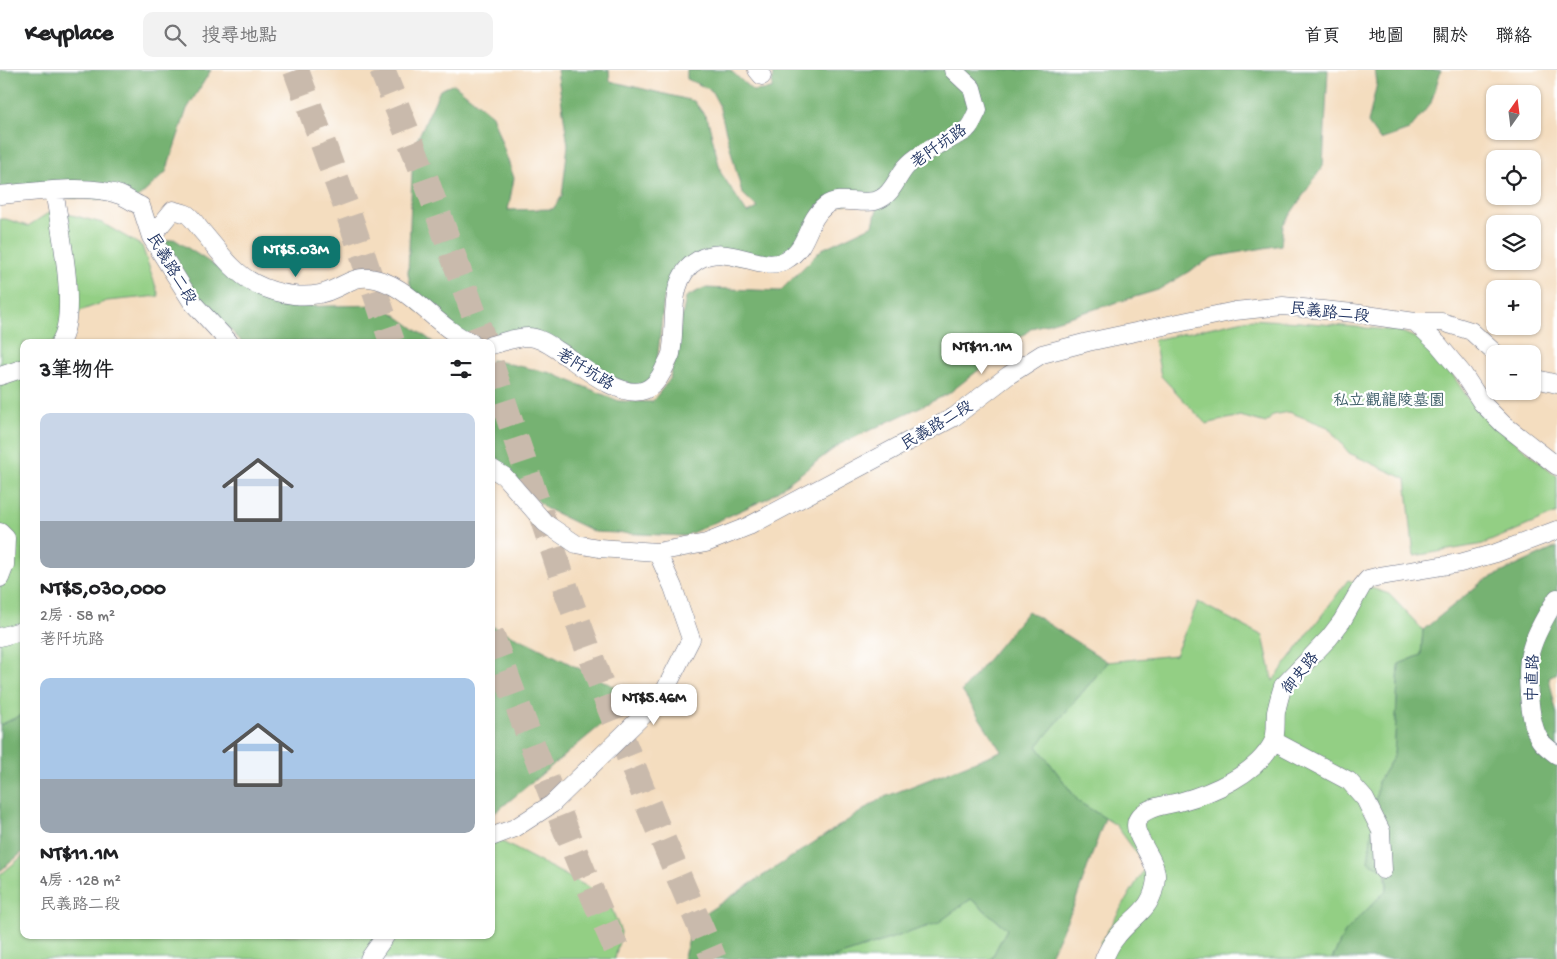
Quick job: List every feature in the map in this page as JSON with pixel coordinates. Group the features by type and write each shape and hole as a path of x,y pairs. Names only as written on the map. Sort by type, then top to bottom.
{"street":[{"name":"荖阡坑路","path":"495,344 529,337 546,342 614,386 632,393 646,390 659,379 670,355 675,294 685,272 698,260 720,254 742,257 762,264 785,260 802,246 814,218 826,205 840,200 865,201 880,199 894,187 906,167 926,152 940,146 967,129 978,110 972,88 953,70"},
{"name":"民義路二段","path":"0,195 54,190 93,190 119,195 141,206 151,236 192,302 226,339"},
{"path":"54,190 68,280 67,316 63,339"},
{"path":"151,236 173,210 188,214 234,270 254,283 282,293 313,296 334,290 352,279 368,277 388,283 413,300 449,332 464,339"},
{"name":"民義路二段","path":"495,470 504,476 545,523 576,544 599,548 657,552 706,543 749,526 954,417 1009,375 1042,354 1088,342 1235,311 1283,306 1415,322 1442,322 1470,331 1486,345"},
{"path":"1415,322 1438,344 1463,374 1482,403 1503,424 1557,466"},
{"path":"0,376 20,369"},
{"path":"1541,380 1557,384"},
{"name":"御史路","path":"1274,741 1279,696 1284,686 1329,638 1368,579 1460,563 1496,554 1557,530"},
{"path":"0,532 6,538 5,565 0,578"},
{"path":"495,836 515,828 552,804 661,698 691,639 673,588 657,552"},
{"name":"中直路","path":"1557,598 1544,619 1530,651 1529,685 1530,710 1540,740 1557,756"},
{"path":"0,638 20,631"},
{"path":"1104,959 1115,938 1145,909 1155,892 1157,873 1152,857 1139,838 1136,826 1139,817 1150,809 1200,796 1240,776 1258,763 1274,741 1349,781 1365,800 1381,831 1383,870"},
{"path":"369,959 383,939"}],"green space":[{"path":"0,70 211,70 187,109 166,172 138,198 118,201 0,193"},
{"path":"557,70 609,70 610,81 694,101 708,120 721,173 747,213 758,208 742,193 719,105 711,90 687,79 687,70 730,70 753,91 772,89 773,70 1328,70 1323,166 1283,225 1281,245 1213,257 1158,290 1032,328 948,394 840,444 768,498 685,536 595,532 545,508 495,458 495,361 551,373 619,401 652,402 670,379 686,297 704,288 780,291 822,249 873,225 880,197 816,210 795,250 774,263 703,264 675,278 664,297 655,382 637,389 530,340 495,341 495,339 471,339 415,309 408,273 413,149 440,90 454,84 492,115 514,178 508,210 553,209 562,196 568,145"},
{"path":"1375,70 1441,70 1431,103 1409,130 1380,140 1368,123 1377,83"},
{"path":"53,210 102,223 142,246 159,296 107,301 80,311 70,339 20,339 20,716 0,725 0,219 28,226"},
{"path":"174,239 278,307 382,305 429,339 239,339 162,262 155,244"},
{"name":"私立觀龍陵墓園","path":"1249,319 1399,331 1433,345 1475,409 1557,476 1557,513 1483,544 1414,556 1406,479 1349,453 1328,427 1289,412 1273,415 1266,423 1240,416 1206,424 1161,376 1154,340"},
{"path":"1557,547 1557,673 1549,678 1557,715 1557,959 1332,959 1345,932 1387,889 1387,871 1368,862 1378,782 1394,756 1399,664 1421,655 1423,630 1483,581"},
{"path":"1348,580 1389,594 1423,630 1421,655 1399,664 1394,756 1378,782 1387,890 1345,932 1332,959 1100,959 1101,942 1146,866 1116,825 1079,802 1037,746 1108,662 1175,655 1198,602 1263,636 1273,681"},
{"path":"1028,611 1108,662 1037,746 1079,802 1105,818 1073,908 1048,959 991,959 1007,929 971,899 938,923 829,959 683,959 695,920 882,798 1001,751 962,691"},
{"path":"495,628 635,697 495,813"},
{"path":"20,716 20,854 0,871 0,725"},
{"path":"495,838 607,897 621,932 615,959 0,959 0,875 20,858 20,939 495,939"},
{"path":"971,899 1007,929 991,959 829,959 937,923"}],"tunnel":[{"path":"296,70 348,212 391,339"},
{"path":"382,70 425,177 483,339"},
{"path":"495,376 567,592 605,696 654,819 714,959"},
{"path":"495,645 553,798 621,959"}]}
